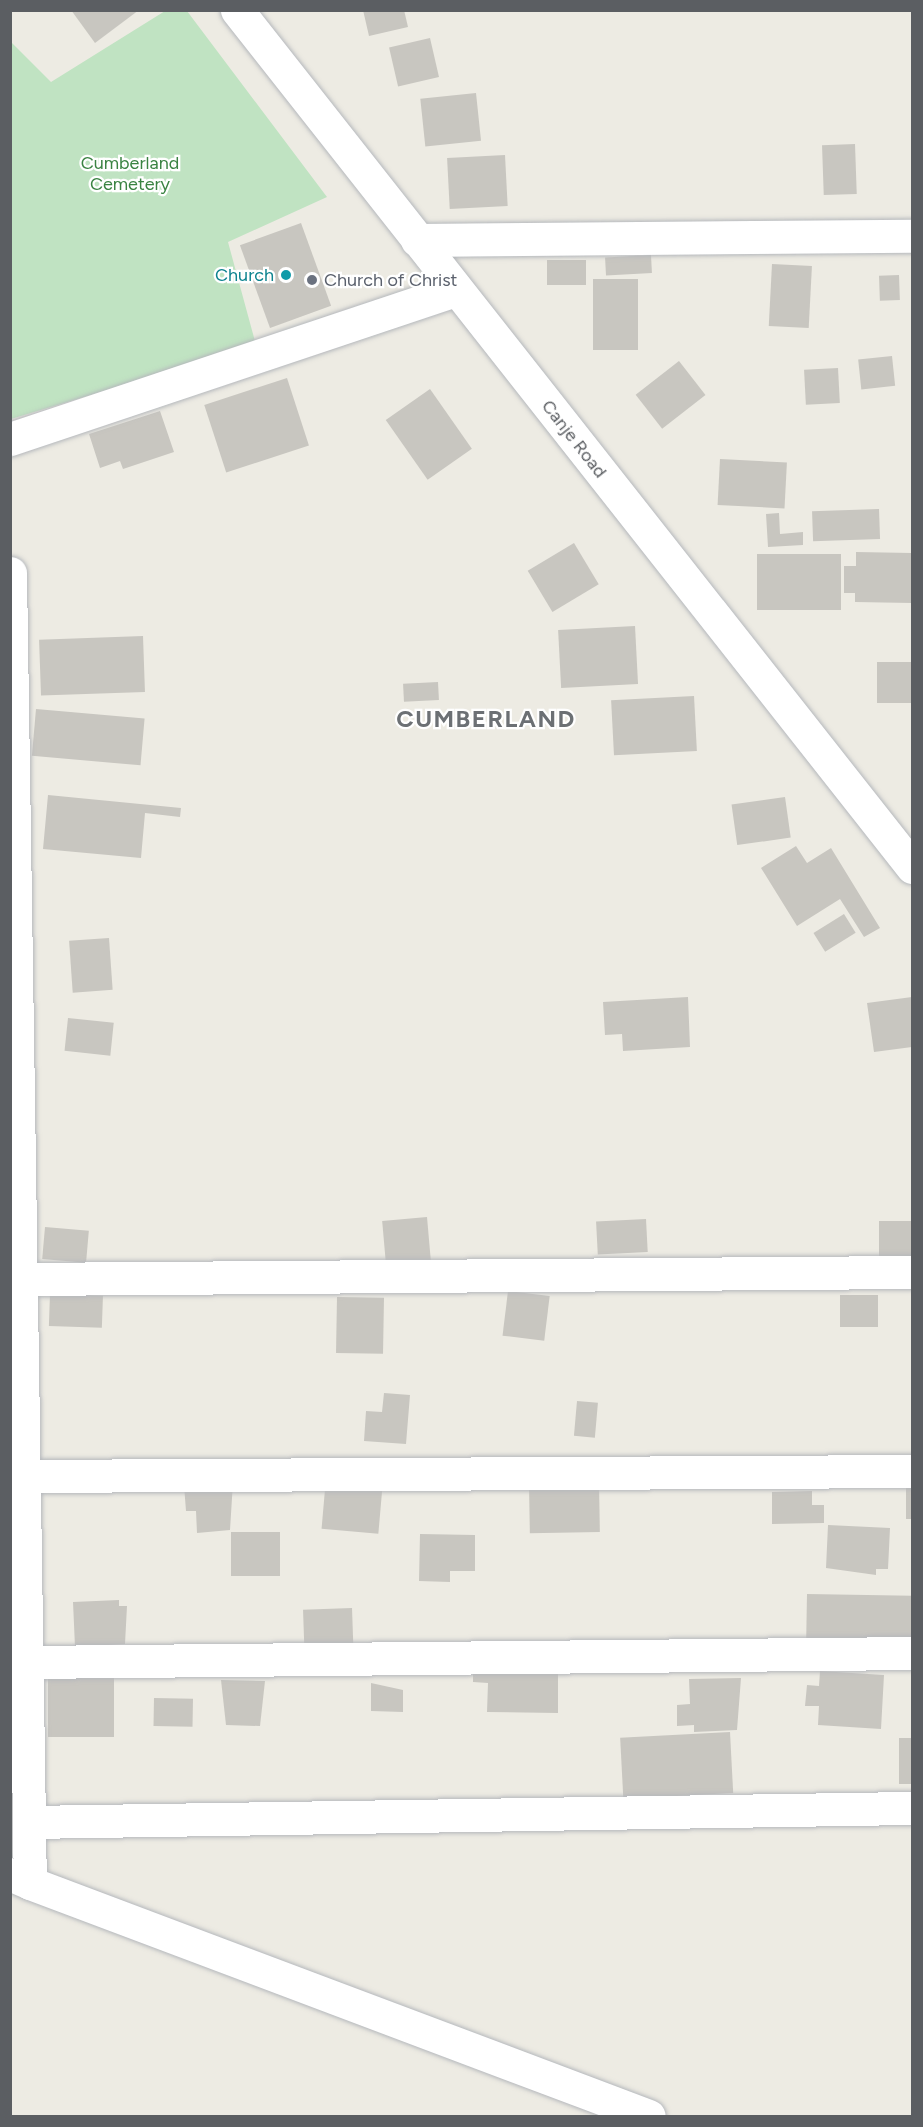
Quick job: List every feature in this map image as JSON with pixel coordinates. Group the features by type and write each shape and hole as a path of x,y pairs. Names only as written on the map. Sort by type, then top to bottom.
{"street":[{"name":"Canje Road","path":"237,10 912,867"},
{"path":"417,240 912,236"},
{"path":"10,439 456,290"},
{"path":"10,573 29,1822 20,1878 649,2116"},
{"path":"22,1279 912,1272"},
{"path":"24,1476 912,1471"},
{"path":"27,1662 912,1653"},
{"path":"29,1822 912,1808"}],"green space":[{"name":"Cumberland Cemetery","path":"165,11 187,11 327,197 228,242 256,345 11,419 10,41 51,82"}],"building":[{"path":"71,10 139,10 95,43"},
{"path":"363,10 404,10 408,27 369,36"},
{"path":"430,38 439,77 398,86 389,47"},
{"path":"476,93 481,141 425,147 420,99"},
{"path":"855,144 857,194 824,195 822,145"},
{"path":"505,155 508,206 450,209 447,158"},
{"name":"Church","path":"301,223 331,306 270,328 240,245"},
{"path":"651,255 652,273 606,275 605,257"},
{"path":"547,260 586,260 586,285 547,285"},
{"path":"772,264 812,266 809,328 769,326"},
{"path":"899,275 900,300 880,301 879,276"},
{"path":"593,279 638,279 638,350 593,350"},
{"path":"892,356 895,386 861,389 858,360"},
{"path":"679,361 705,395 662,429 636,395"},
{"path":"838,368 840,403 806,405 804,370"},
{"path":"287,378 309,446 226,472 204,405"},
{"path":"430,389 472,449 428,480 386,420"},
{"path":"160,411 174,452 123,469 120,461 100,468 89,434"},
{"path":"720,459 787,463 785,508 718,505"},
{"path":"879,509 880,539 813,541 812,511"},
{"path":"779,513 780,534 803,532 803,545 768,547 766,514"},
{"path":"574,543 599,584 552,612 528,571"},
{"path":"856,552 912,553 912,603 855,602 855,593 844,593 844,566 856,566"},
{"path":"757,554 841,554 841,610 757,610"},
{"path":"635,626 638,684 561,688 558,630"},
{"path":"143,636 145,692 41,696 39,640"},
{"path":"877,662 912,662 912,703 877,703"},
{"path":"438,682 439,700 404,702 403,684"},
{"path":"694,696 697,751 614,755 611,700"},
{"path":"36,709 145,718 140,765 32,756"},
{"path":"48,795 181,808 180,817 145,813 141,858 43,849"},
{"path":"785,797 791,838 737,845 732,805"},
{"path":"796,846 807,863 831,848 880,928 864,937 840,899 797,926 761,868"},
{"path":"844,914 856,933 825,952 813,933"},
{"path":"109,938 113,990 73,993 69,941"},
{"path":"688,997 690,1047 623,1051 622,1034 605,1035 603,1002"},
{"path":"912,997 912,1047 874,1052 867,1003"},
{"path":"68,1018 114,1023 110,1056 65,1051"},
{"path":"427,1217 431,1262 386,1266 382,1221"},
{"path":"646,1219 648,1252 598,1255 596,1222"},
{"path":"879,1221 912,1221 912,1260 879,1260"},
{"path":"45,1227 89,1231 86,1263 42,1259"},
{"path":"508,1291 550,1296 544,1341 503,1336"},
{"path":"50,1294 103,1296 102,1328 49,1326"},
{"path":"840,1295 878,1295 878,1327 840,1327"},
{"path":"337,1297 384,1298 383,1354 336,1353"},
{"path":"384,1393 410,1395 406,1444 364,1441 366,1411 382,1412"},
{"path":"577,1401 598,1403 595,1438 574,1436"},
{"path":"906,1476 912,1476 912,1519 906,1519"},
{"path":"326,1478 383,1483 378,1534 322,1529"},
{"path":"233,1482 230,1530 197,1533 196,1511 186,1511 184,1485"},
{"path":"599,1483 600,1532 530,1533 529,1484"},
{"path":"812,1491 812,1505 824,1505 824,1523 772,1524 772,1492"},
{"path":"828,1525 890,1528 888,1569 876,1569 876,1575 826,1568"},
{"path":"231,1532 280,1532 280,1576 231,1576"},
{"path":"420,1534 475,1535 475,1571 450,1571 450,1582 419,1581"},
{"path":"807,1594 912,1596 911,1643 806,1641"},
{"path":"119,1600 119,1606 127,1606 125,1644 75,1647 73,1602"},
{"path":"352,1608 353,1645 304,1647 303,1610"},
{"path":"473,1664 558,1664 558,1713 487,1712 488,1683 473,1682"},
{"path":"820,1671 884,1675 881,1729 818,1725 819,1706 805,1706 807,1685 819,1686"},
{"path":"48,1674 114,1674 114,1737 48,1737"},
{"path":"741,1678 737,1730 694,1732 694,1725 677,1726 677,1705 690,1704 689,1679"},
{"path":"221,1680 265,1681 260,1726 226,1725"},
{"path":"371,1683 403,1690 403,1712 371,1711"},
{"path":"154,1698 193,1699 193,1727 154,1726"},
{"path":"730,1732 733,1793 623,1799 620,1738"},
{"path":"899,1738 912,1738 912,1784 899,1784"}],"place":[{"name":"Church","path":"286,275"},
{"name":"Church of Christ","path":"312,280"}],"district":[{"name":"CUMBERLAND","path":"486,719"}]}
